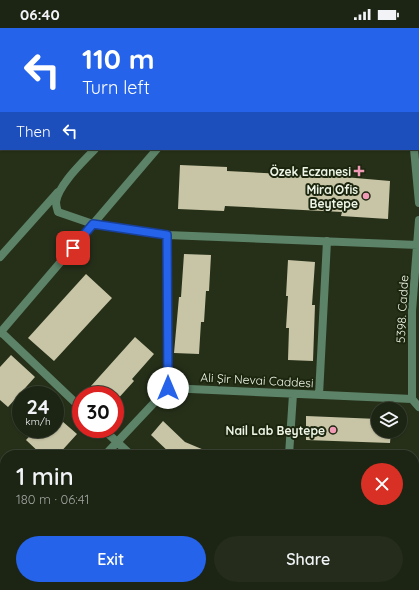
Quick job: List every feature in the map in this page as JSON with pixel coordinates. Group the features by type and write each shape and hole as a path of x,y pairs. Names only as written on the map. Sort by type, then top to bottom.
{"street":[{"path":"0,257 94,150"},
{"path":"72,400 0,332 156,150"},
{"path":"414,150 419,203"},
{"path":"62,186 57,196 56,204 58,212 93,224 167,235 418,245"},
{"name":"5398. Cadde","path":"412,399 419,220"},
{"path":"110,450 168,388 167,235"},
{"path":"319,395 327,241"},
{"name":"Ali Şir Nevai Caddesi","path":"168,388 412,399"},
{"path":"289,450 293,394"},
{"path":"412,399 419,407"},
{"path":"113,438 126,450"}],"building":[{"path":"180,165 227,167 227,171 390,181 388,219 341,216 342,212 225,206 224,211 178,209"},
{"path":"184,254 211,255 209,291 206,291 204,322 201,322 199,354 174,353 179,297 181,297"},
{"path":"288,260 315,262 312,305 315,305 313,361 288,360 289,328 286,328 288,296 286,296"},
{"path":"86,274 112,298 54,361 28,338"},
{"path":"135,337 154,354 132,379 134,381 124,392 124,386 91,386"},
{"path":"11,355 35,377 27,386 12,386 12,403 8,407 0,400 0,367"},
{"path":"306,416 371,419 371,438 390,438 390,443 306,440"},
{"path":"163,421 185,442 204,450 167,450 151,435"},
{"path":"64,423 72,430 72,438 73,438 63,450 37,450 26,440 28,438 64,438"}],"place":[{"name":"Özek Eczanesi","path":"359,171"},
{"name":"Mira Ofis Beytepe","path":"366,196"},
{"name":"Nail Lab Beytepe","path":"333,430"}],"route":[{"path":"73,248 93,224 167,235 168,388"}]}
